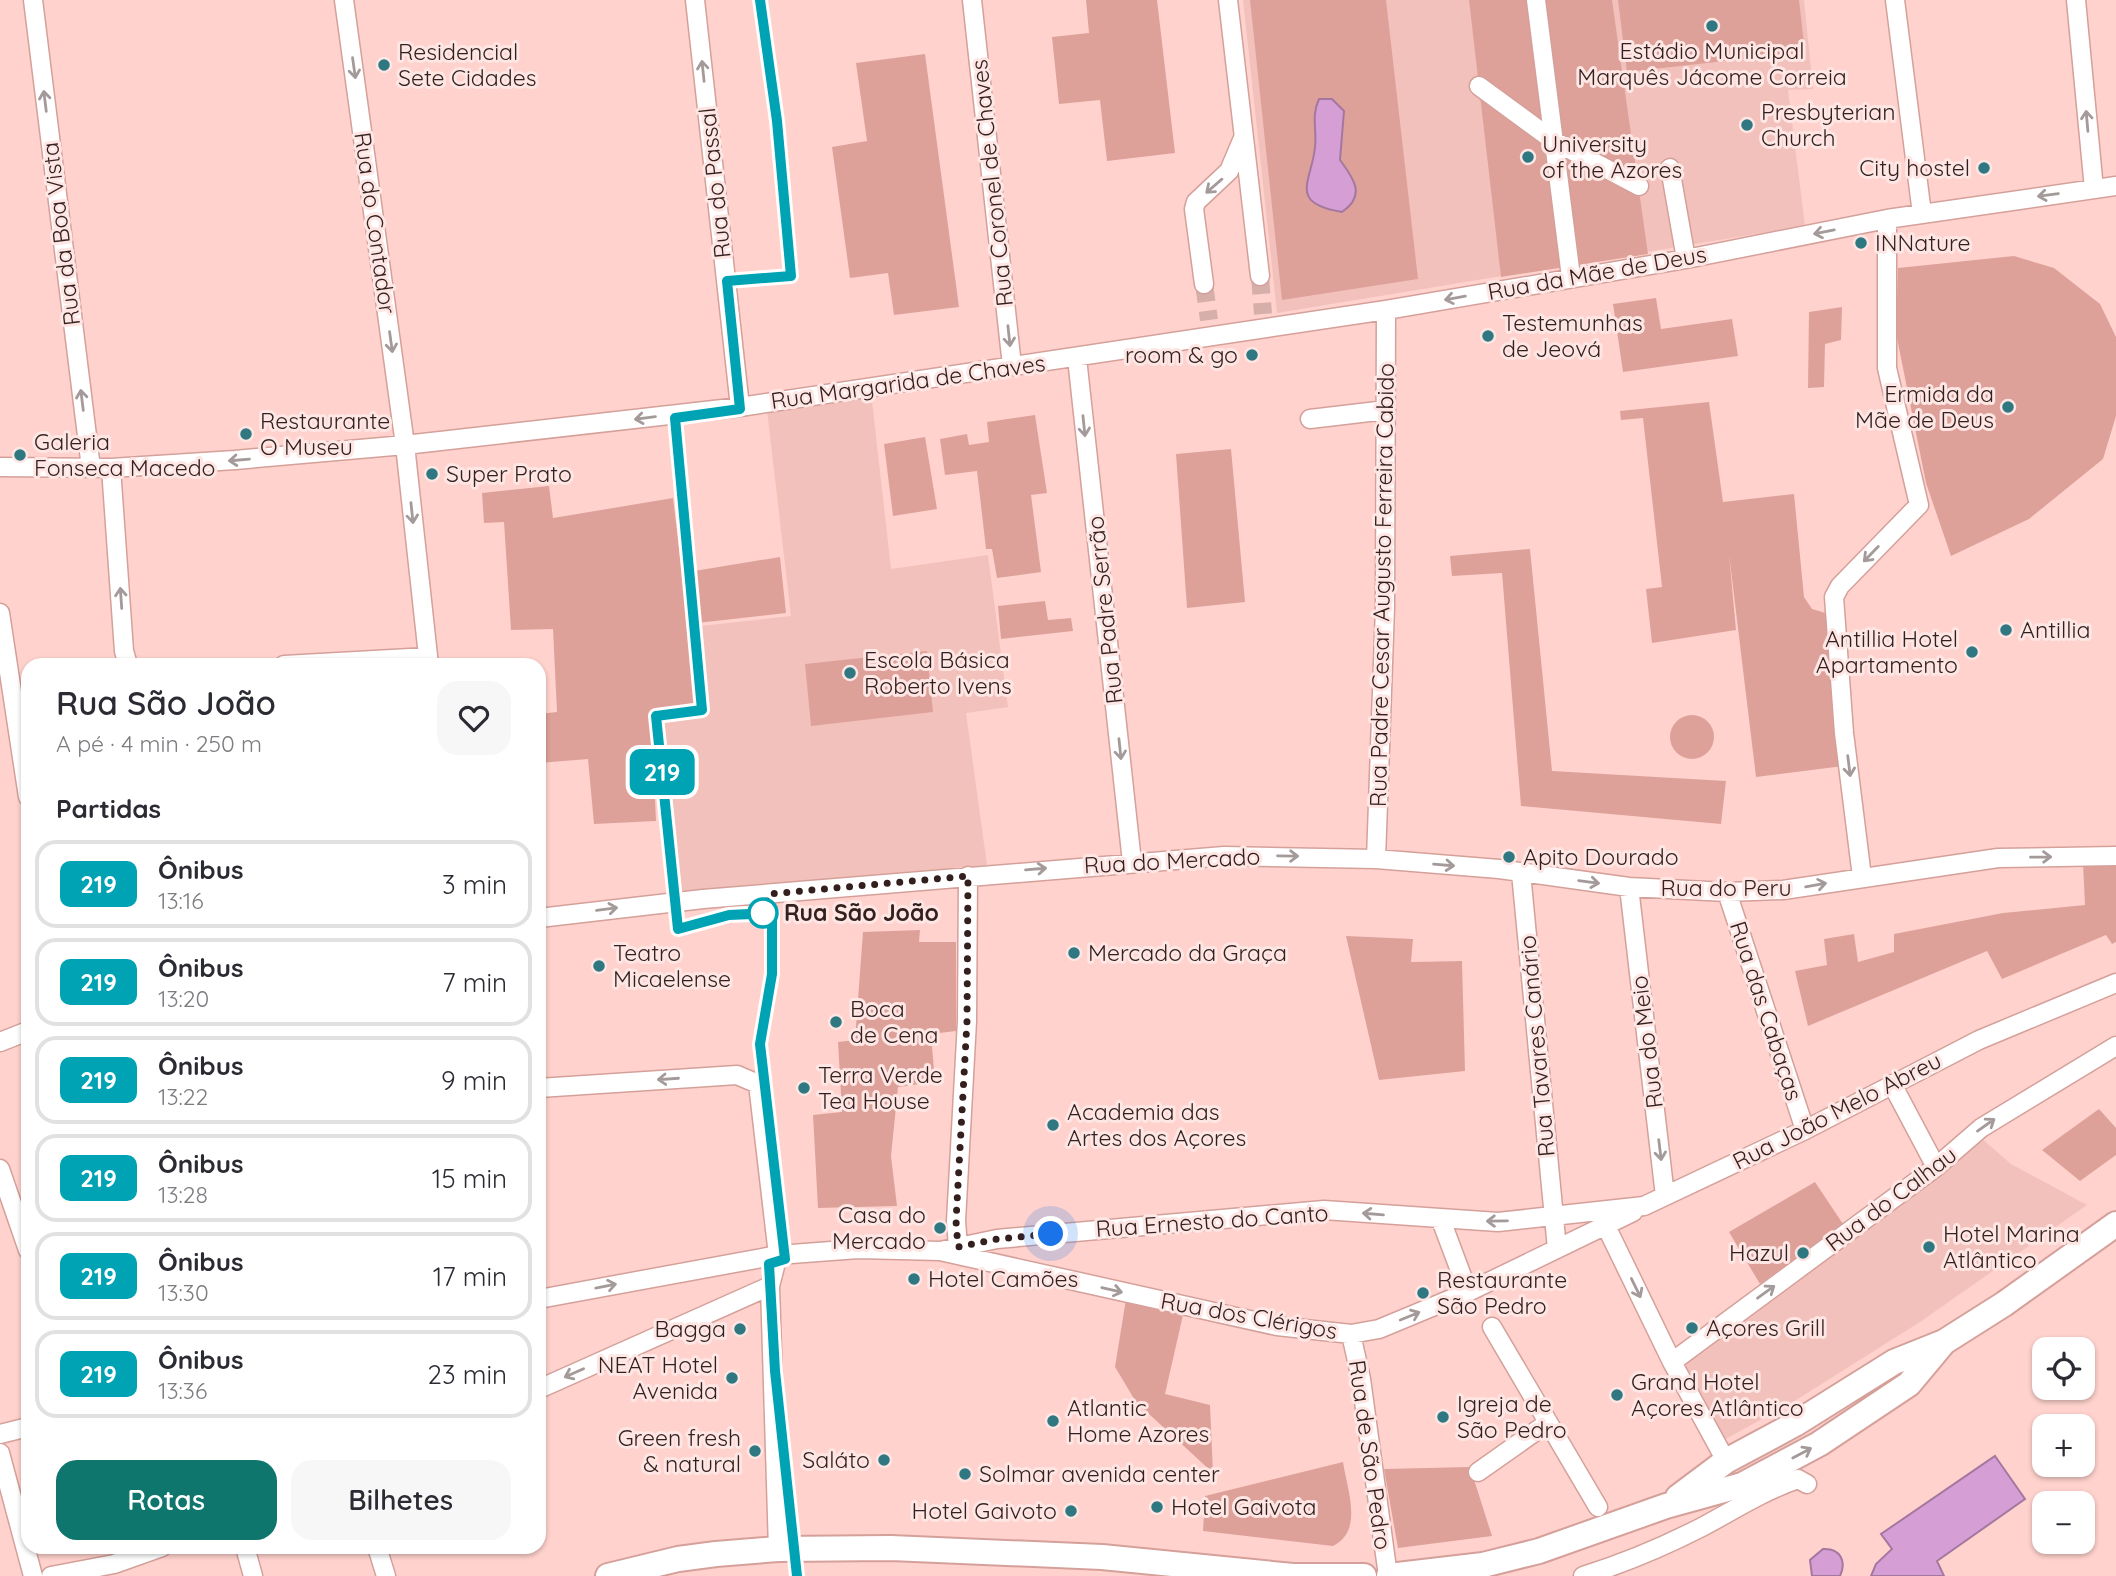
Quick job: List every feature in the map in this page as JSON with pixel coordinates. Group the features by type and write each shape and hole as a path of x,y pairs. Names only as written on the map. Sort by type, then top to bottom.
{"main road":[{"path":"1666,1506 1726,1461 1795,1424 1894,1362 1944,1342 2004,1304 2116,1224"},
{"path":"1388,1576 1483,1565 1539,1551 1666,1506 1742,1485 1819,1444 1909,1384 1944,1342"},
{"path":"608,1576 678,1559 778,1549 891,1548 1102,1557 1293,1576 1364,1576"}],"street":[{"name":"Rua da Boa Vista","path":"33,0 90,468"},
{"name":"Rua do Contador","path":"344,0 405,445 429,658"},
{"name":"Rua do Passal","path":"695,0 740,407"},
{"name":"Rua Coronel de Chaves","path":"972,0 1012,366"},
{"path":"1228,0 1245,127 1259,276"},
{"path":"1536,0 1571,277"},
{"path":"1895,0 1922,214"},
{"path":"2076,0 2094,189"},
{"path":"1479,86 1554,141 1639,186"},
{"path":"1204,284 1194,209 1196,202 1229,171 1241,146 1245,127"},
{"path":"1670,168 1686,259"},
{"name":"Rua da Mãe de Deus","path":"1077,358 1210,328 1386,310 1686,259 1887,219 2116,186"},
{"path":"1862,877 1844,733 1834,597 1840,586 1919,505 1887,368 1887,219"},
{"name":"Rua Padre Cesar Augusto Ferreira Cabido","path":"1377,859 1385,607 1386,310"},
{"name":"Rua Margarida de Chaves","path":"0,467 111,468 405,445 740,407 1077,358"},
{"name":"Rua Padre Serrão","path":"1077,358 1132,862"},
{"path":"1310,419 1386,410"},
{"path":"111,468 126,658"},
{"path":"0,613 7,700 21,765"},
{"name":"Rua do Mercado","path":"546,917 643,905 1132,862 1224,856 1377,859"},
{"name":"Rua do Peru","path":"1377,859 1629,887 1727,892 1783,890 1998,858 2116,856"},
{"name":"Rua Tavares Canário","path":"1521,873 1557,1249"},
{"path":"958,1247 956,1221 967,1021 968,876"},
{"name":"Rua do Meio","path":"1629,887 1665,1196"},
{"name":"Rua das Cabaças","path":"1727,892 1805,1130"},
{"name":"Rua João Melo Abreu","path":"1553,1218 1644,1206 1805,1130 1979,1040 2116,983"},
{"path":"0,1042 21,1034"},
{"name":"Rua do Calhau","path":"1672,1362 1936,1167 1981,1128 2116,1046"},
{"path":"546,1088 737,1074 758,1084 778,1255 770,1286 778,1549"},
{"path":"1892,1084 1936,1167"},
{"path":"0,1169 21,1230"},
{"name":"Rua dos Clérigos","path":"940,1251 1277,1326 1351,1334 1379,1329 1468,1292 1644,1206"},
{"name":"Rua Ernesto do Canto","path":"940,1251 997,1239 1324,1210 1498,1222 1553,1218"},
{"path":"1441,1220 1468,1292"},
{"path":"1606,1226 1672,1362 1726,1461"},
{"path":"997,1239 990,1251 998,1266"},
{"path":"546,1298 778,1255 858,1249 940,1251"},
{"path":"546,1386 770,1286"},
{"path":"1492,1327 1549,1428 1598,1507"},
{"name":"Rua de São Pedro","path":"1351,1334 1362,1379 1388,1576"},
{"path":"1478,1472 1549,1428"},
{"path":"0,1434 21,1429"},
{"path":"0,1453 5,1495 21,1541"},
{"path":"1583,1576 1640,1557 1703,1527 1766,1490 1798,1479 1807,1484"},
{"path":"25,1554 33,1576"},
{"path":"51,1576 114,1563 141,1554"},
{"path":"247,1554 253,1576"},
{"path":"379,1554 386,1576"},
{"path":"93,1576 114,1563"}],"shaded area":[{"path":"1086,0 1157,0 1175,153 1107,161 1100,100 1059,104 1052,37 1089,33"},
{"name":"University of the Azores","path":"1243,0 1804,0 1813,89 1788,90 1805,226 1277,313"},
{"path":"1250,0 1386,0 1418,279 1282,300"},
{"path":"1469,0 1612,0 1648,254 1501,277"},
{"name":"Estádio Municipal Marquês Jácome Correia","path":"1618,0 1799,0 1805,52 1627,72"},
{"path":"925,54 959,307 894,315 888,273 850,278 832,147 867,141 856,63"},
{"path":"1319,99 1332,99 1344,111 1340,160 1353,180 1356,193 1350,206 1342,212 1314,203 1308,196"},
{"path":"2014,256 2054,268 2100,304 2116,337 2116,416 2103,459 2029,519 1951,556 1926,483 1896,333 1898,268"},
{"path":"1656,298 1661,329 1732,319 1738,356 1623,372 1613,304"},
{"path":"1842,307 1841,340 1825,344 1824,387 1808,388 1809,312"},
{"name":"Escola Básica Roberto Ivens","path":"871,392 891,569 988,555 1008,707 966,713 987,865 678,892 673,846 668,846 658,713 700,707 692,627 791,616 767,410"},
{"path":"1709,402 1723,502 1794,494 1804,597 1812,609 1829,614 1843,766 1756,777 1729,554 1736,630 1652,643 1646,589 1662,587 1643,418 1621,420 1620,411"},
{"path":"1035,415 1047,493 1031,495 1041,572 997,578 992,549 986,549 977,471 945,475 940,439 967,434 969,445 989,442 987,422"},
{"path":"925,437 937,509 893,516 884,444"},
{"path":"1231,449 1245,602 1187,608 1176,454"},
{"path":"549,486 553,518 673,498 682,573 780,557 786,613 688,624 694,704 651,710 656,821 594,824 588,759 546,762 546,713 557,712 553,629 511,630 504,522 484,523 482,493"},
{"path":"1530,549 1552,771 1726,781 1721,824 1521,806 1502,573 1452,576 1450,556"},
{"path":"1045,601 1048,620 1071,618 1073,631 1001,639 998,606"},
{"path":"927,651 933,712 811,726 805,664"},
{"path":"1692,715 1707,722 1714,737 1707,752 1692,759 1677,752 1670,737 1677,722"},
{"path":"2116,863 2116,942 2112,944 2106,935 2002,979 1987,951 1808,1026 1795,971 1827,965 1824,939 1854,934 1858,962 1894,952 1894,934 2003,913 2085,905 2083,864"},
{"path":"920,930 919,942 956,942 956,1031 931,1034 935,1082 898,1087 891,1156 897,1206 818,1208 813,1115 842,1112 838,1042 855,1040 863,932"},
{"path":"1346,936 1413,939 1411,962 1462,961 1465,1071 1379,1080"},
{"path":"2099,1109 2116,1128 2116,1155 2080,1181 2042,1150"},
{"path":"1979,1136 2011,1164 2087,1205 1920,1322 1793,1402 1722,1441 1680,1361"},
{"path":"1815,1182 1843,1224 1760,1284 1729,1232"},
{"path":"1126,1299 1183,1315 1165,1394 1210,1405 1213,1473 1136,1402 1115,1367"},
{"path":"1995,1456 2025,1499 1937,1561 1944,1576 1871,1576 1876,1564 1892,1549 1881,1534"},
{"path":"1343,1462 1350,1496 1351,1520 1342,1539 1333,1546 1203,1531 1205,1496"},
{"path":"1470,1467 1492,1536 1398,1548 1384,1469"},
{"path":"1823,1549 1834,1551 1840,1556 1843,1565 1840,1576 1812,1576 1810,1560"}],"tunnel":[{"path":"1260,276 1263,314"},
{"path":"1204,284 1209,320"}],"bus line":[{"name":"219","path":"760,0 777,121 791,276 727,281 740,409 675,418 702,710 656,716 678,929 729,915 772,913 772,974 760,1044 785,1259 769,1264 775,1371 797,1576"}],"place":[{"name":"Estádio Municipal Marquês Jácome Correia","path":"1712,26"},
{"name":"Residencial Sete Cidades","path":"384,65"},
{"name":"Presbyterian Church","path":"1747,125"},
{"name":"University of the Azores","path":"1528,157"},
{"name":"City hostel","path":"1984,168"},
{"name":"INNature","path":"1861,243"},
{"name":"Testemunhas de Jeová","path":"1488,336"},
{"name":"room & go","path":"1252,355"},
{"name":"Ermida da Mãe de Deus","path":"2008,407"},
{"name":"Restaurante O Museu","path":"246,434"},
{"name":"Galeria Fonseca Macedo","path":"20,455"},
{"name":"Super Prato","path":"432,474"},
{"name":"Antillia","path":"2006,630"},
{"name":"Antillia Hotel Apartamento","path":"1972,652"},
{"name":"Escola Básica Roberto Ivens","path":"850,673"},
{"name":"Apito Dourado","path":"1509,857"},
{"name":"Rua São João","path":"763,913"},
{"name":"Mercado da Graça","path":"1074,953"},
{"name":"Teatro Micaelense","path":"599,966"},
{"name":"Boca de Cena","path":"836,1022"},
{"name":"Terra Verde Tea House","path":"804,1088"},
{"name":"Academia das Artes dos Açores","path":"1053,1125"},
{"name":"Casa do Mercado","path":"940,1228"},
{"name":"Hotel Marina Atlântico","path":"1929,1247"},
{"name":"Hazul","path":"1803,1253"},
{"name":"Hotel Camões","path":"914,1279"},
{"name":"Restaurante São Pedro","path":"1423,1293"},
{"name":"Açores Grill","path":"1692,1328"},
{"name":"Bagga","path":"740,1329"},
{"name":"NEAT Hotel Avenida","path":"732,1378"},
{"name":"Grand Hotel Açores Atlântico","path":"1617,1395"},
{"name":"Igreja de São Pedro","path":"1443,1417"},
{"name":"Atlantic Home Azores","path":"1053,1421"},
{"name":"Green fresh & natural","path":"755,1451"},
{"name":"Saláto","path":"884,1460"},
{"name":"Solmar avenida center","path":"965,1474"},
{"name":"Hotel Gaivota","path":"1157,1507"},
{"name":"Hotel Gaivoto","path":"1071,1511"}],"route":[{"path":"763,913 769,894 968,876 967,1021 956,1221 958,1247 997,1239 1051,1234"}]}
